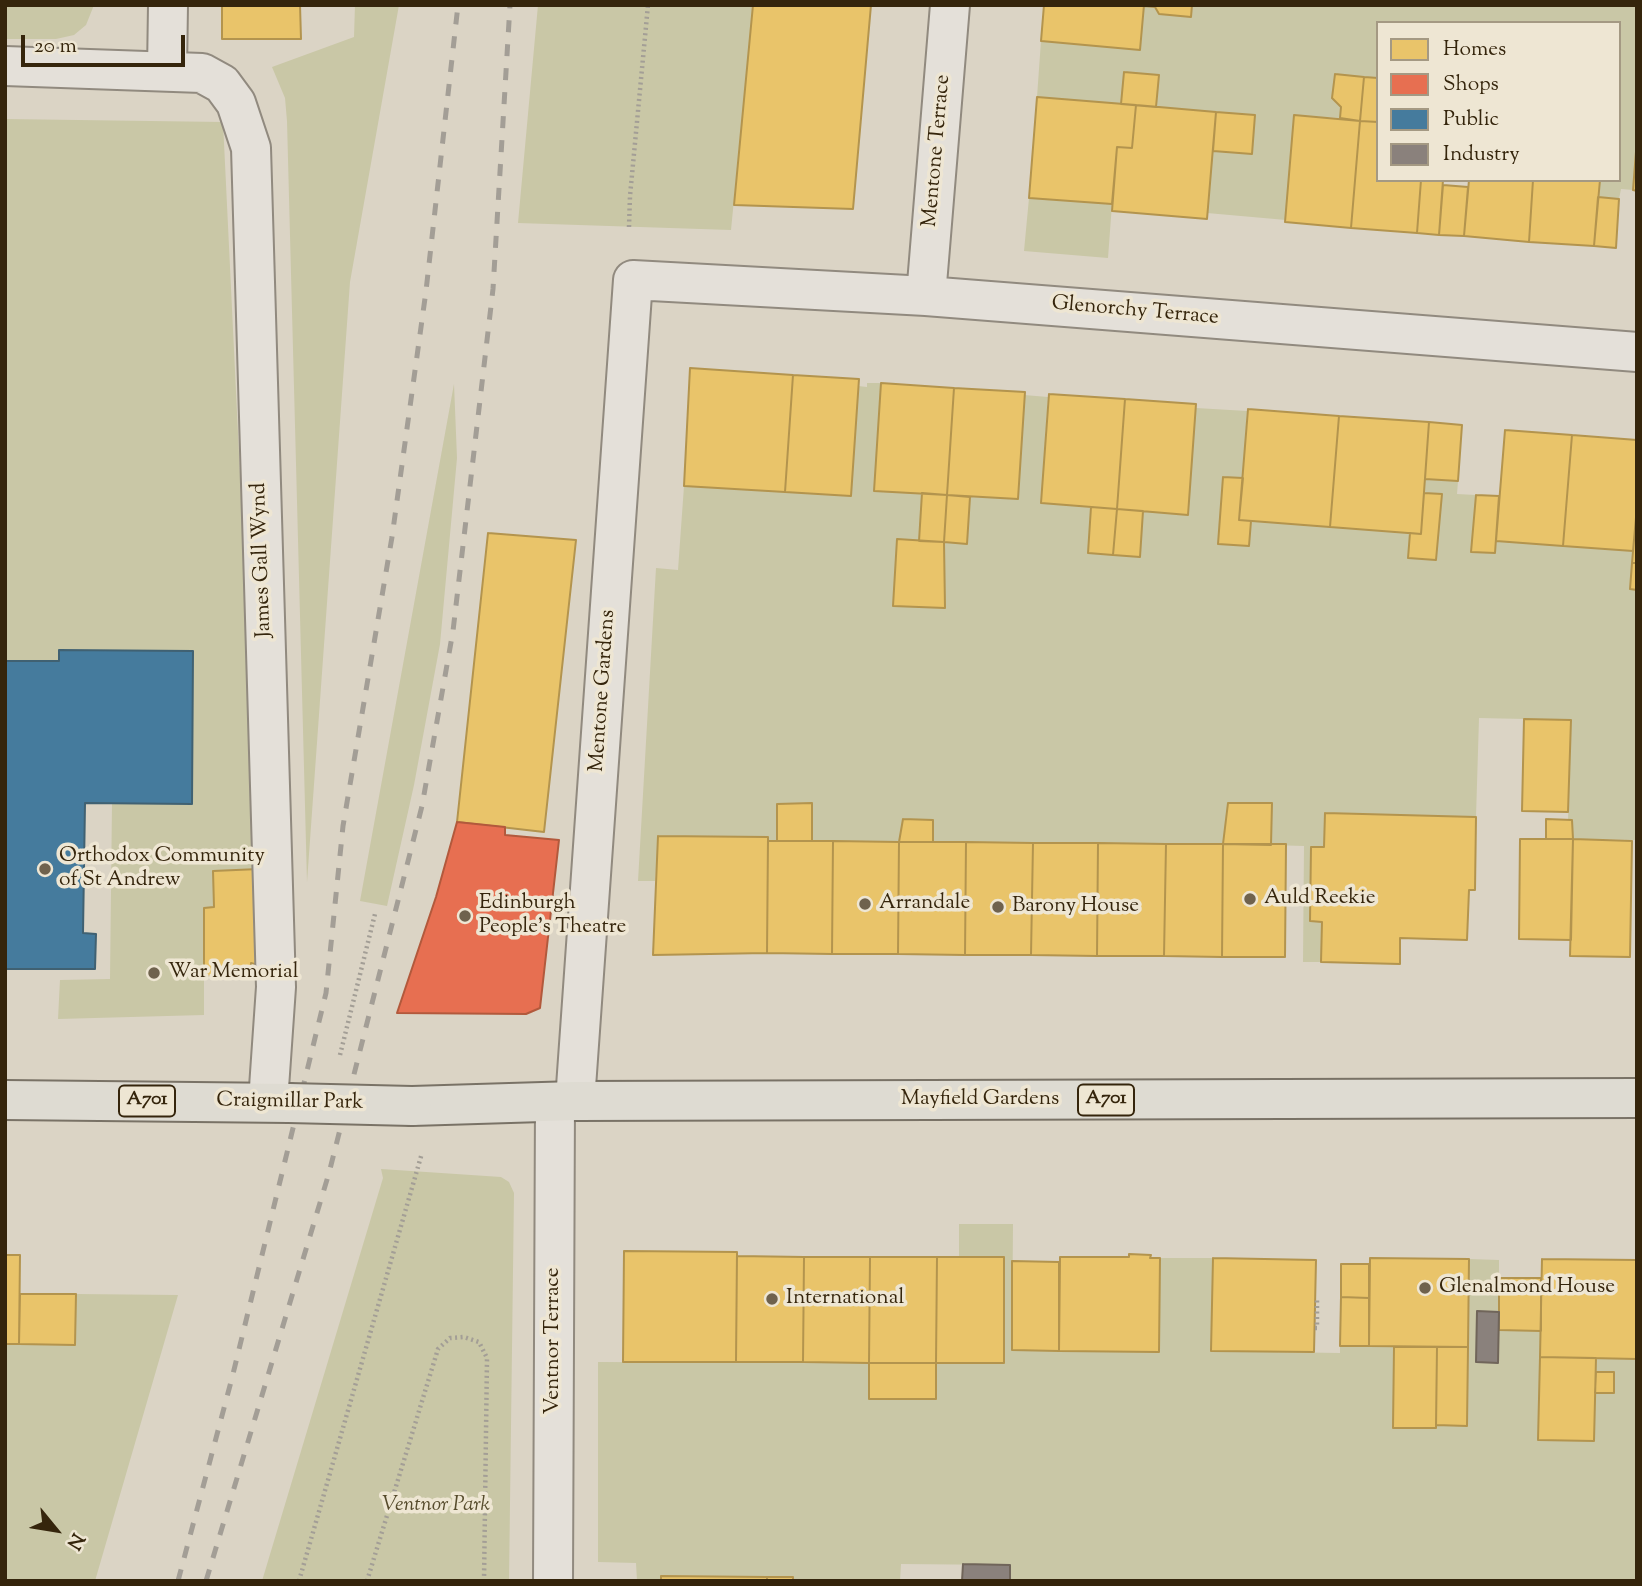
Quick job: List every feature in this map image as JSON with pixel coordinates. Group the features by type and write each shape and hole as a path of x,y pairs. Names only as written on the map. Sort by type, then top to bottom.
{"main road":[{"name":"Mayfield Gardens","path":"565,1102 1637,1098"},
{"name":"Craigmillar Park","path":"5,1100 424,1105 565,1102"}],"street":[{"path":"167,71 168,5"},
{"name":"Mentone Terrace","path":"926,296 950,5"},
{"name":"James Gall Wynd","path":"5,66 202,73 222,84 236,103 251,148 278,1102"},
{"name":"Glenorchy Terrace","path":"633,280 926,296 1637,352"},
{"name":"Mentone Gardens","path":"565,1102 633,280"},
{"name":"Ventnor Terrace","path":"553,1581 565,1102"}],"path":[{"path":"629,227 648,5"},
{"path":"352,1007 375,914"},
{"path":"299,1581 424,1105"},
{"path":"1315,1328 1317,1299"},
{"path":"367,1581 438,1349 450,1338 464,1337 478,1342 487,1358 484,1581"}],"green space":[{"path":"5,5 94,5 86,25 74,35 56,39 5,39"},
{"path":"355,5 399,5 350,282 307,882 287,121 285,98 272,67 354,37"},
{"path":"538,5 753,5 731,230 518,223"},
{"path":"1192,5 1637,5 1637,139 1633,190 1621,189 1619,199 1598,197 1600,182 1621,182 1621,21 1376,21 1376,78 1335,74 1332,98 1341,107 1340,118 1294,116 1286,220 1207,213 1213,151 1252,154 1255,115 1156,107 1159,75 1124,72 1121,104 1037,97 1041,41 1139,50 1144,6 1155,7 1159,14 1190,17"},
{"path":"5,119 223,122 259,869 213,872 214,907 204,908 204,1015 58,1019 60,980 110,979 112,803 192,804 59,661 5,661"},
{"path":"1029,198 1112,204 1108,258 1024,251"},
{"path":"867,383 881,383 875,490 922,493 919,541 894,606 945,608 944,542 967,543 970,497 1018,499 1024,395 1048,397 1041,503 1091,507 1088,553 1140,557 1143,511 1188,514 1196,408 1247,411 1243,478 1223,477 1218,544 1249,546 1251,521 1410,533 1408,558 1436,560 1441,495 1424,493 1425,479 1458,481 1457,494 1476,495 1472,552 1494,553 1496,541 1633,551 1630,589 1637,590 1637,840 1573,839 1572,820 1568,820 1571,720 1479,718 1476,817 1325,813 1324,847 1311,847 1310,921 1322,922 1321,962 1303,962 1304,846 1271,845 1271,803 1228,803 1223,844 933,842 933,820 903,819 899,842 812,841 812,804 777,804 777,841 768,841 768,837 659,836 655,881 638,881 656,568 678,570 684,486 851,496 858,386 867,387"},
{"path":"454,384 457,458 440,644 414,785 387,906 360,901"},
{"name":"Ventnor Park","path":"381,1169 501,1177 509,1182 514,1193 509,1581 262,1581 383,1178"},
{"path":"959,1224 1013,1224 1012,1350 1159,1352 1160,1258 1213,1258 1211,1351 1340,1353 1340,1346 1394,1347 1393,1428 1467,1425 1469,1259 1499,1260 1499,1312 1477,1311 1498,1362 1499,1330 1541,1331 1539,1440 1594,1441 1595,1393 1614,1393 1614,1373 1596,1372 1596,1358 1637,1359 1637,1581 1010,1581 1009,1565 901,1564 900,1581 793,1581 793,1577 637,1581 636,1563 598,1562 598,1362 869,1363 869,1399 936,1399 936,1363 1004,1363 1004,1258 959,1257"},
{"path":"76,1294 178,1295 95,1581 5,1581 5,1344 75,1345"}],"building: Homes":[{"path":"222,5 300,5 301,39 222,39"},
{"path":"753,5 871,5 853,209 734,205"},
{"path":"1044,5 1144,5 1140,50 1041,41"},
{"path":"1192,5 1191,17 1159,14 1155,7 1144,6"},
{"path":"1124,72 1159,75 1156,107 1121,104"},
{"path":"1335,74 1364,77 1360,121 1340,118 1341,107 1332,98"},
{"path":"1364,77 1376,78 1376,122 1360,121"},
{"path":"1037,97 1136,105 1132,148 1117,147 1112,204 1029,198"},
{"path":"1136,105 1216,112 1207,219 1112,211 1117,147 1132,148"},
{"path":"1216,112 1255,115 1252,154 1213,151"},
{"path":"1294,115 1360,121 1351,228 1285,222"},
{"path":"1360,121 1376,122 1376,182 1421,182 1417,233 1351,228"},
{"path":"1637,139 1637,191 1633,190"},
{"path":"1421,182 1443,182 1439,235 1417,233"},
{"path":"1469,182 1533,182 1529,242 1464,236"},
{"path":"1533,182 1600,182 1594,246 1529,242"},
{"path":"1443,185 1468,187 1464,236 1439,235"},
{"path":"1598,197 1619,199 1616,248 1594,246"},
{"path":"690,368 793,375 785,492 684,486"},
{"path":"793,375 859,379 851,496 785,492"},
{"path":"881,383 954,388 947,495 874,491"},
{"path":"954,388 1025,392 1018,499 947,495"},
{"path":"1049,394 1125,399 1117,509 1041,503"},
{"path":"1125,399 1196,404 1188,515 1117,509"},
{"path":"1248,409 1339,416 1330,527 1239,520"},
{"path":"1339,416 1429,422 1421,534 1330,527"},
{"path":"1429,422 1462,425 1458,481 1425,479"},
{"path":"1505,430 1572,435 1563,546 1496,541"},
{"path":"1572,435 1637,440 1637,506 1633,551 1563,546"},
{"path":"1223,477 1243,478 1239,520 1251,521 1249,546 1218,544"},
{"path":"922,493 947,495 944,542 919,541"},
{"path":"1424,493 1442,494 1436,560 1408,558 1410,533 1421,534"},
{"path":"947,495 970,497 967,544 944,542"},
{"path":"1476,495 1499,496 1495,553 1471,552"},
{"path":"1637,506 1637,563 1632,563"},
{"path":"1091,507 1117,509 1113,555 1088,553"},
{"path":"1117,509 1143,511 1140,557 1113,555"},
{"path":"488,533 576,540 544,832 457,822"},
{"path":"897,539 944,542 945,608 893,606"},
{"path":"1632,563 1637,563 1637,590 1630,589"},
{"path":"1524,719 1571,720 1568,812 1522,811"},
{"path":"812,803 812,841 777,841 777,804"},
{"path":"1228,803 1272,803 1271,845 1223,844"},
{"path":"1325,813 1476,817 1475,890 1469,890 1467,940 1400,938 1400,964 1321,962 1322,922 1310,921 1311,847 1324,847"},
{"path":"903,819 933,820 933,842 899,842"},
{"path":"1546,819 1572,820 1573,839 1546,839"},
{"path":"658,836 768,837 767,953 653,955"},
{"path":"1520,839 1573,839 1571,940 1519,939"},
{"path":"1573,839 1632,841 1630,957 1570,956"},
{"path":"768,841 833,841 832,954 767,953"},
{"path":"833,841 899,842 898,954 832,954"},
{"path":"899,842 966,842 965,955 898,954"},
{"path":"966,842 1033,843 1031,955 965,955"},
{"path":"1033,843 1098,843 1097,956 1031,955"},
{"path":"1098,843 1166,844 1164,956 1097,956"},
{"path":"1166,844 1223,844 1222,957 1164,956"},
{"path":"1223,844 1286,844 1285,957 1222,957"},
{"path":"259,869 258,965 251,963 251,975 204,976 204,908 214,907 213,871"},
{"path":"624,1251 737,1252 736,1362 623,1362"},
{"path":"1129,1254 1160,1258 1159,1352 1059,1351 1060,1257 1129,1257"},
{"path":"5,1255 20,1255 19,1344 5,1344"},
{"path":"737,1256 804,1257 803,1362 736,1362"},
{"path":"804,1257 870,1257 869,1363 803,1362"},
{"path":"870,1257 937,1257 936,1363 869,1363"},
{"path":"937,1257 1004,1257 1004,1363 936,1363"},
{"path":"1213,1258 1316,1260 1314,1352 1211,1351"},
{"path":"1370,1258 1469,1259 1468,1347 1369,1346"},
{"path":"1542,1259 1637,1260 1637,1359 1540,1357"},
{"path":"1012,1261 1059,1262 1059,1351 1012,1350"},
{"path":"1341,1264 1369,1264 1369,1298 1341,1297"},
{"path":"1499,1278 1541,1278 1541,1331 1499,1330"},
{"path":"20,1294 76,1294 75,1345 19,1344"},
{"path":"1341,1297 1369,1298 1369,1346 1340,1346"},
{"path":"1394,1347 1437,1347 1436,1428 1393,1428"},
{"path":"1437,1347 1468,1347 1467,1426 1436,1425"},
{"path":"1540,1357 1596,1358 1594,1441 1538,1440"},
{"path":"869,1363 936,1363 936,1399 869,1399"},
{"path":"1596,1372 1614,1372 1614,1393 1595,1393"},
{"path":"661,1576 767,1577 767,1581 661,1581"},
{"path":"767,1577 793,1577 793,1581 767,1581"}],"building: Shops":[{"path":"457,822 505,827 505,835 559,840 540,1008 526,1014 397,1013 436,897"}],"building: Public":[{"name":"Orthodox Community of St Andrew","path":"59,650 193,651 192,804 85,803 83,933 96,934 95,969 5,969 5,661 59,661"}],"building: Industry":[{"path":"1477,1311 1499,1312 1498,1363 1476,1362"},
{"path":"963,1564 1010,1565 1010,1581 962,1581"}],"railway":[{"path":"178,1581 232,1378 326,993 343,826 392,537 426,291 458,5"},
{"path":"206,1581 329,1173 422,806 453,631 493,289 510,5"}],"place":[{"name":"Orthodox Community of St Andrew","path":"45,869"},
{"name":"Auld Reekie","path":"1250,899"},
{"name":"Arrandale","path":"865,904"},
{"name":"Barony House","path":"998,907"},
{"name":"Edinburgh People's Theatre","path":"465,916"},
{"name":"War Memorial","path":"154,973"},
{"name":"Glenalmond House","path":"1425,1288"},
{"name":"International","path":"772,1299"}]}
